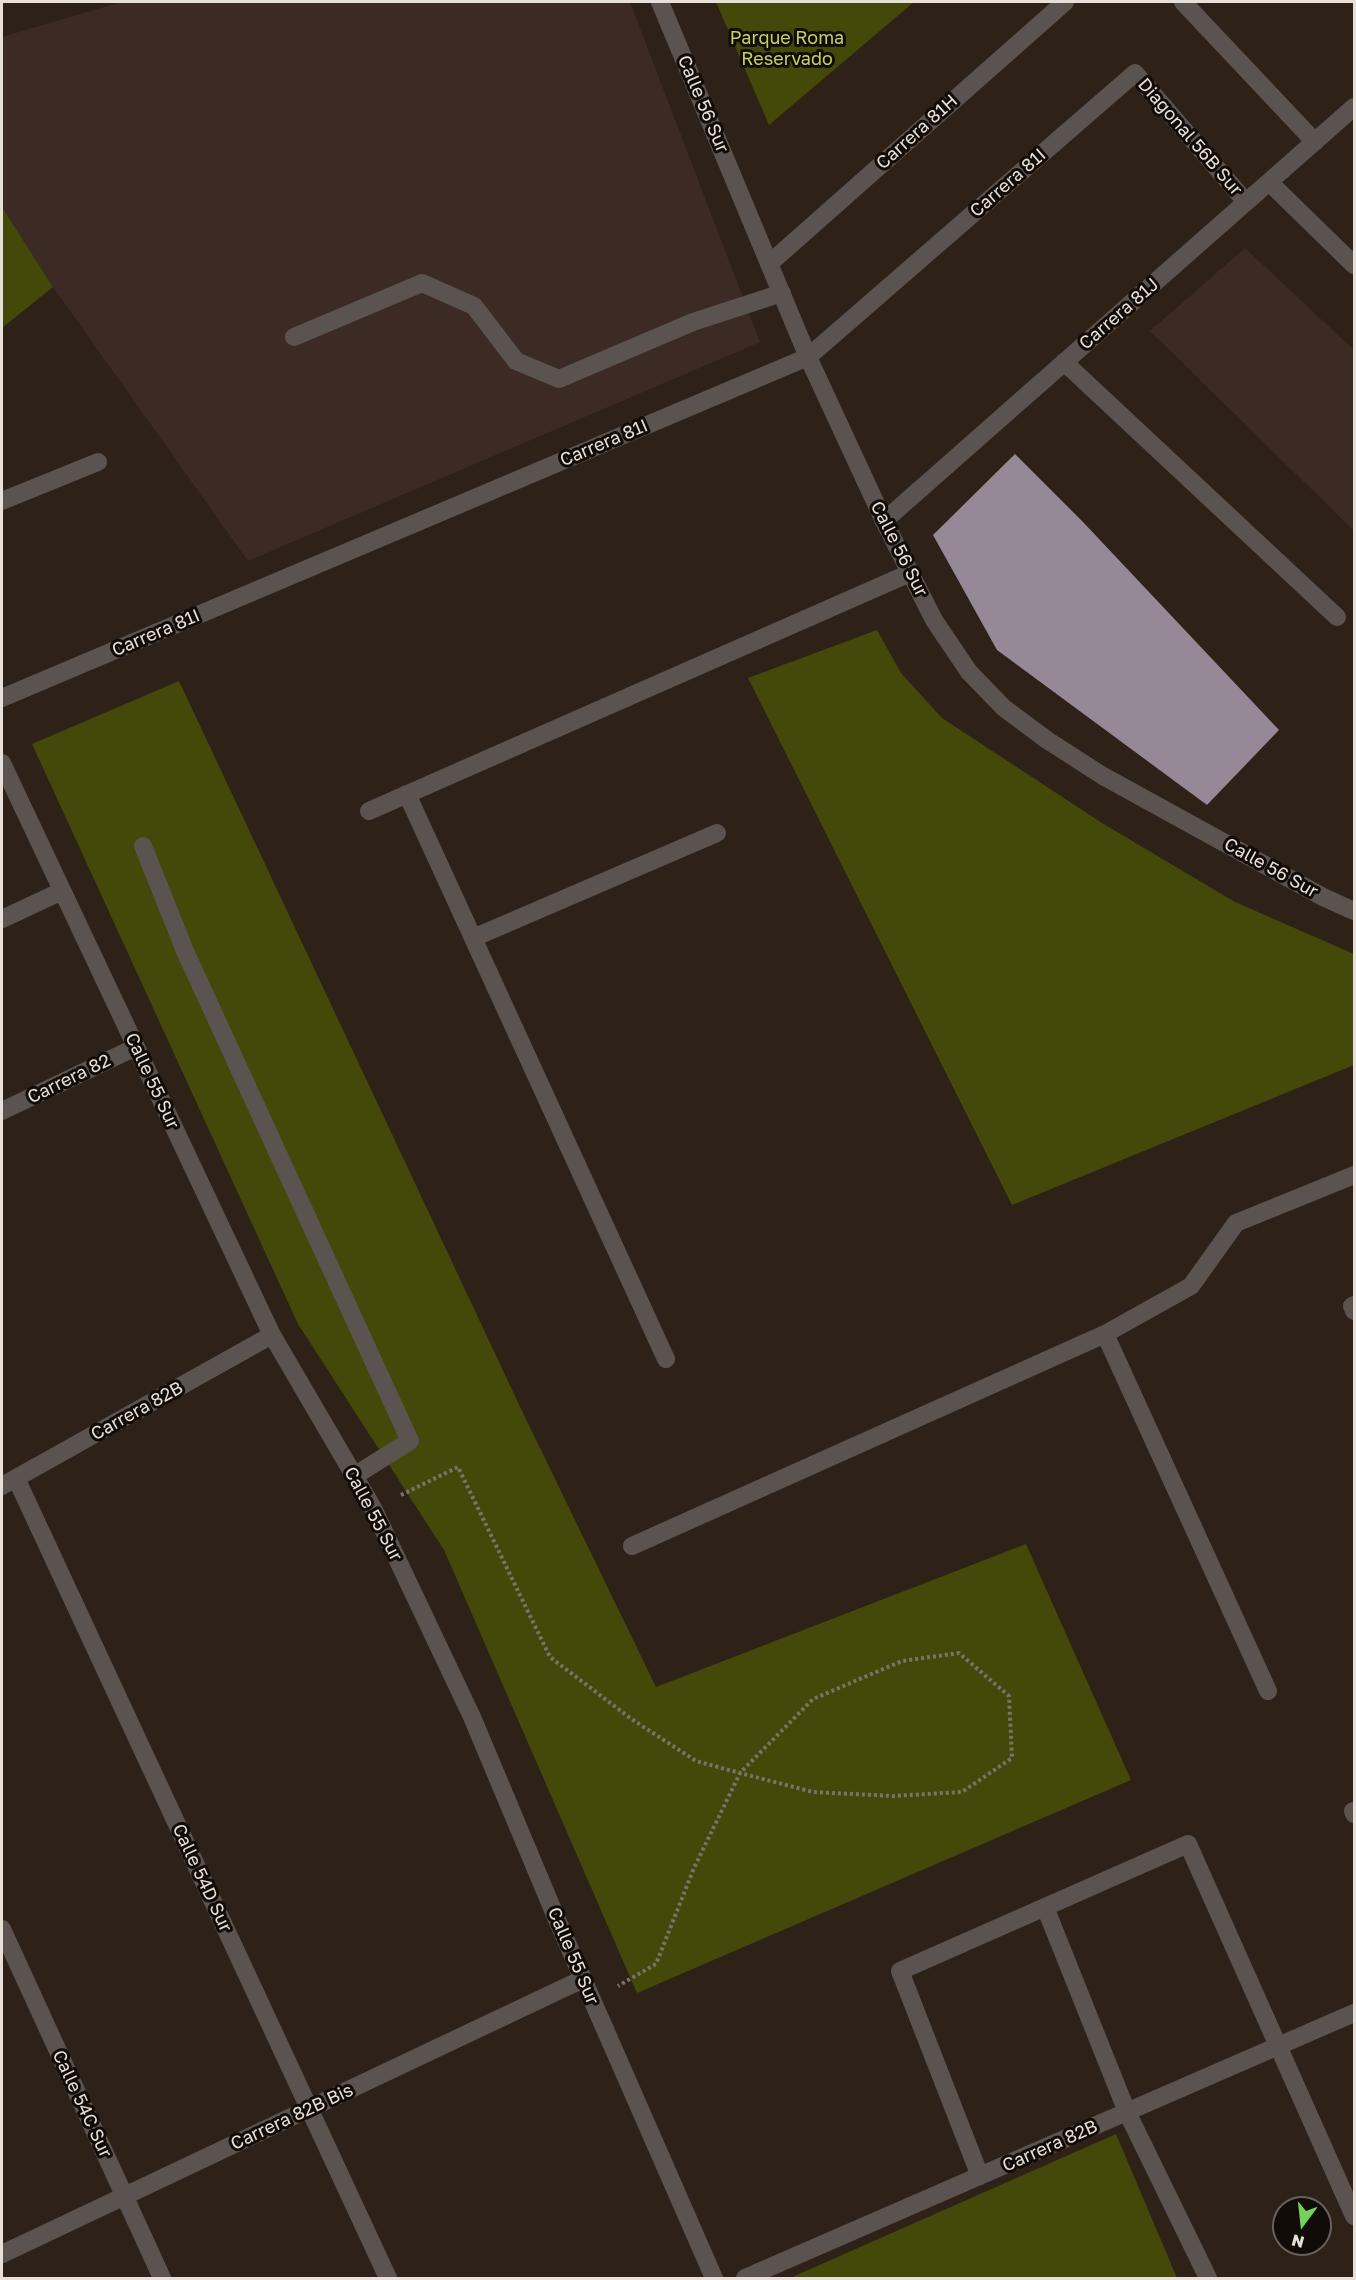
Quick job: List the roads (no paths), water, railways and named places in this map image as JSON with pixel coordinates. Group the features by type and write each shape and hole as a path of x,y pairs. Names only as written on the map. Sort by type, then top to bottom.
{"street":[{"name":"Calle 56 Sur","path":"660,2 808,357 884,521 934,620 969,672 1004,708 1047,740 1103,776 1323,897 1354,911"},
{"name":"Carrera 81H","path":"770,263 1065,2"},
{"path":"1183,2 1315,142"},
{"name":"Diagonal 56B Sur","path":"1135,73 1246,202"},
{"name":"Carrera 81I","path":"2,698 808,357 1135,73"},
{"name":"Carrera 81J","path":"884,521 1354,106"},
{"name":"Diagonal 56B Sur","path":"1269,182 1354,265"},
{"path":"294,337 422,283 474,306 516,361 559,379 693,321 782,293"},
{"path":"1064,362 1337,617"},
{"path":"2,501 98,462"},
{"path":"369,811 910,573"},
{"name":"Calle 55 Sur","path":"2,763 272,1335 373,1508 472,1717 592,2001 714,2278"},
{"path":"407,794 666,1359"},
{"path":"473,938 717,833"},
{"path":"143,846 185,951 410,1441 354,1476"},
{"path":"2,919 62,891"},
{"name":"Carrera 82","path":"2,1111 136,1047"},
{"path":"632,1546 1105,1334 1191,1286 1236,1223 1354,1174"},
{"path":"1105,1334 1268,1691"},
{"name":"Carrera 82B","path":"9,1482 272,1335"},
{"name":"Calle 54D Sur","path":"9,1482 388,2278"},
{"path":"980,2176 900,1971 1188,1844 1354,2216"},
{"path":"1045,1907 1127,2112 1208,2278"},
{"name":"Calle 54C Sur","path":"2,1929 162,2278"},
{"name":"Carrera 82B Bis","path":"2,2254 583,1979"},
{"name":"Carrera 82B","path":"745,2278 1354,2013"}],"park label":[{"name":"Parque Roma Reservado","path":"787,48"}]}
